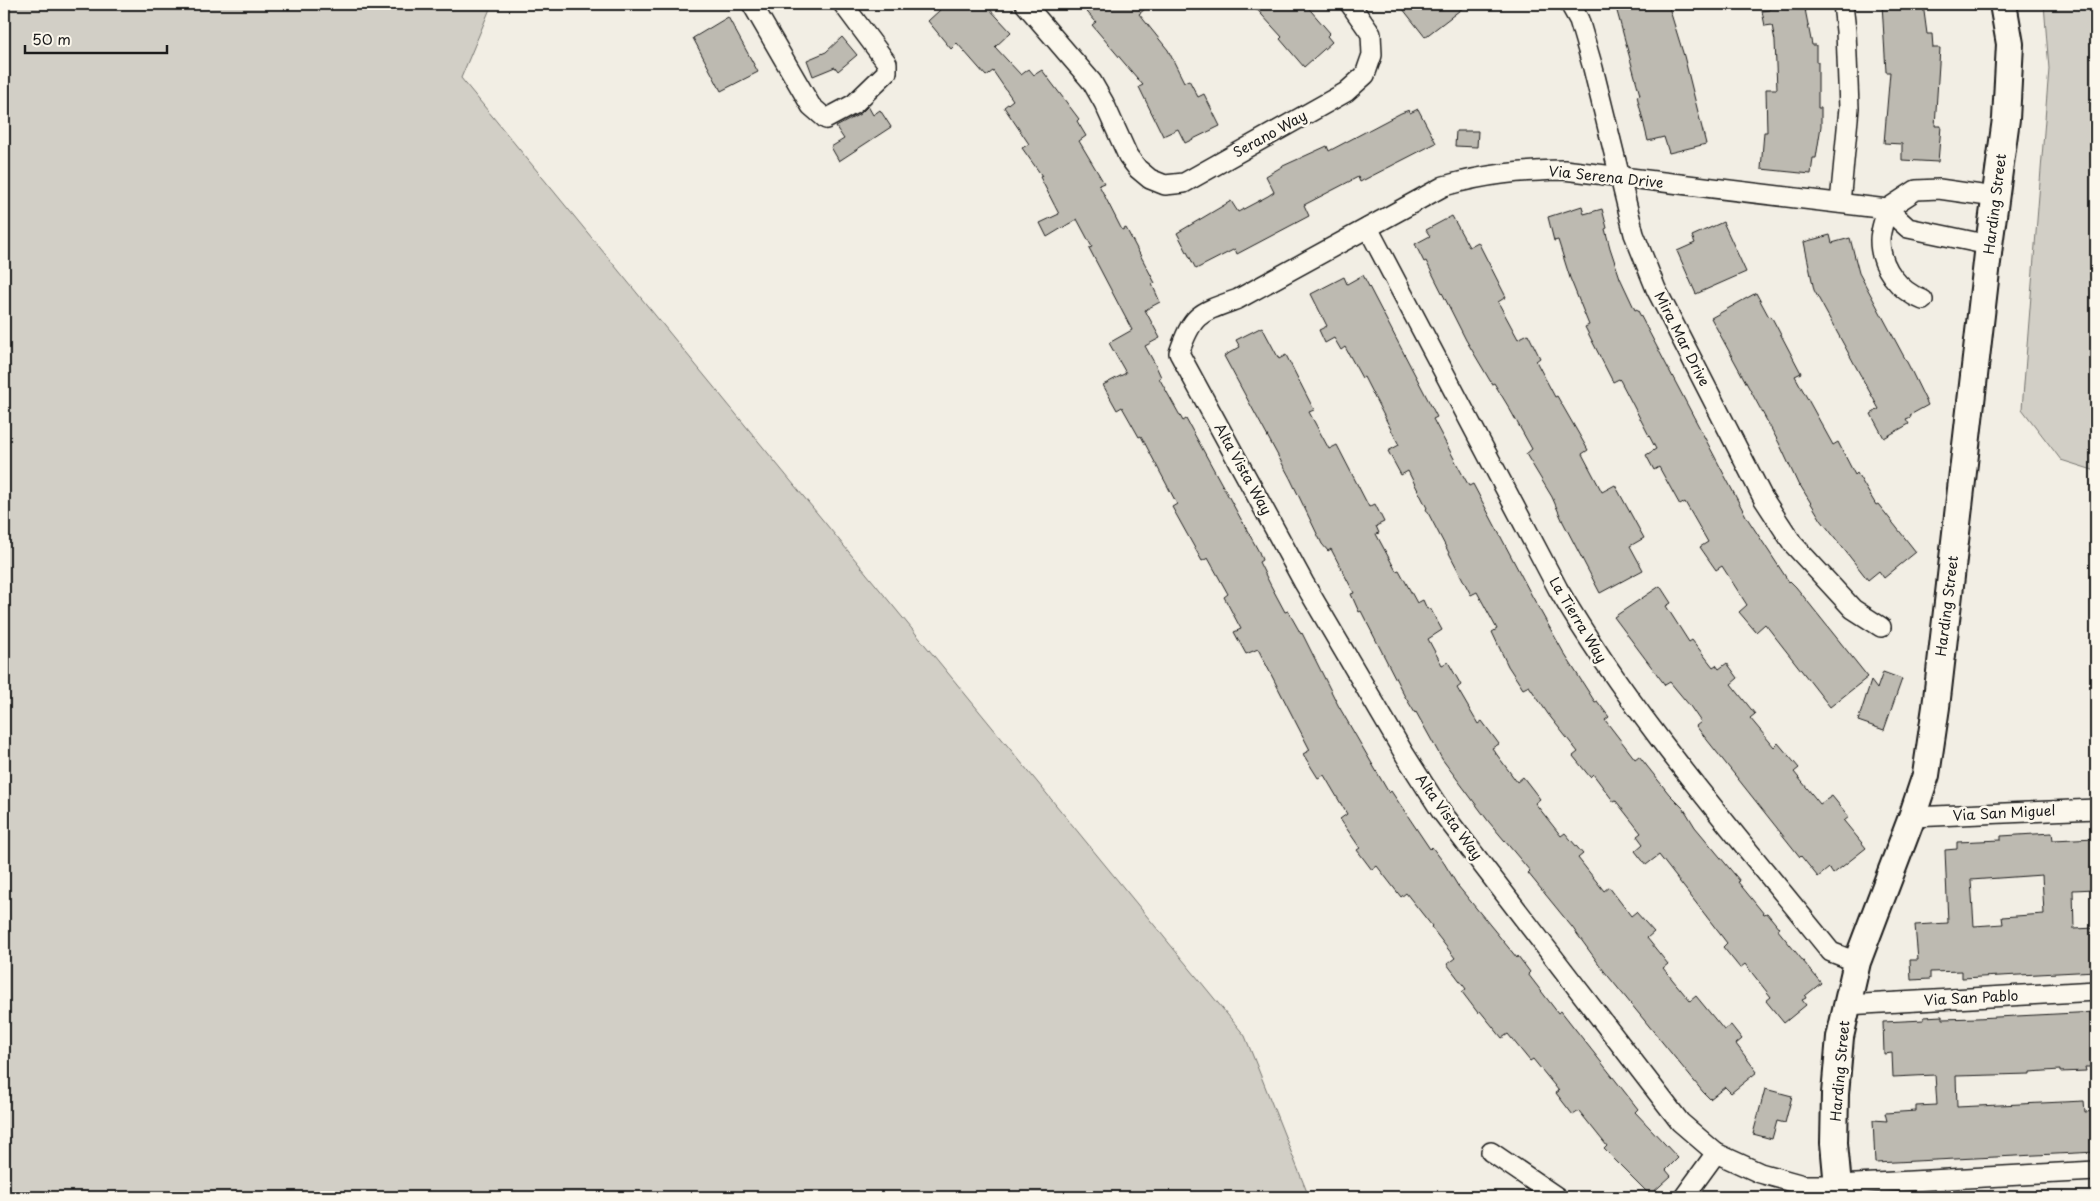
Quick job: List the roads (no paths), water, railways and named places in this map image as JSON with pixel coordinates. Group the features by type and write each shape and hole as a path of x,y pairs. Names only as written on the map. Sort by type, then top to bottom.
{"street":[{"path":"752,4 811,106 826,119 854,104 888,72 886,63 843,4"},
{"name":"Serano Way","path":"1025,4 1092,82 1104,103 1128,156 1138,170 1150,179 1165,185 1184,183 1346,92 1365,76 1372,55 1372,34 1350,4"},
{"name":"Mira Mar Drive","path":"1570,4 1579,20 1634,234 1656,289 1763,498 1793,544 1853,608 1881,627"},
{"path":"1840,203 1849,108 1843,4"},
{"name":"Harding Street","path":"1838,1191 1834,1142 1835,1094 1840,1037 1846,1005 1857,962 1912,817 1926,774 1936,707 1989,246 2006,119 2010,44 2003,4"},
{"name":"Via Serena Drive","path":"1186,333 1196,318 1215,307 1238,300 1444,186 1477,176 1524,171 1564,170 1887,210"},
{"path":"1923,300 1909,295 1893,279 1884,260 1880,239 1887,210 1916,190 1939,189 1995,197"},
{"path":"1887,210 1908,228 1989,246"},
{"name":"La Tierra Way","path":"1368,228 1558,589 1587,638 1648,725 1831,952 1857,962"},
{"name":"Alta Vista Way","path":"1186,333 1179,353 1188,371 1227,438 1304,583 1405,756 1441,811 1680,1122 1716,1153 1760,1173 1803,1185 1838,1191 2096,1171"},
{"name":"Via San Miguel","path":"1912,817 2096,809"},
{"name":"Via San Pablo","path":"1846,1005 2096,991"},
{"path":"1491,1152 1557,1197"},
{"path":"1684,1197 1716,1153"}]}
